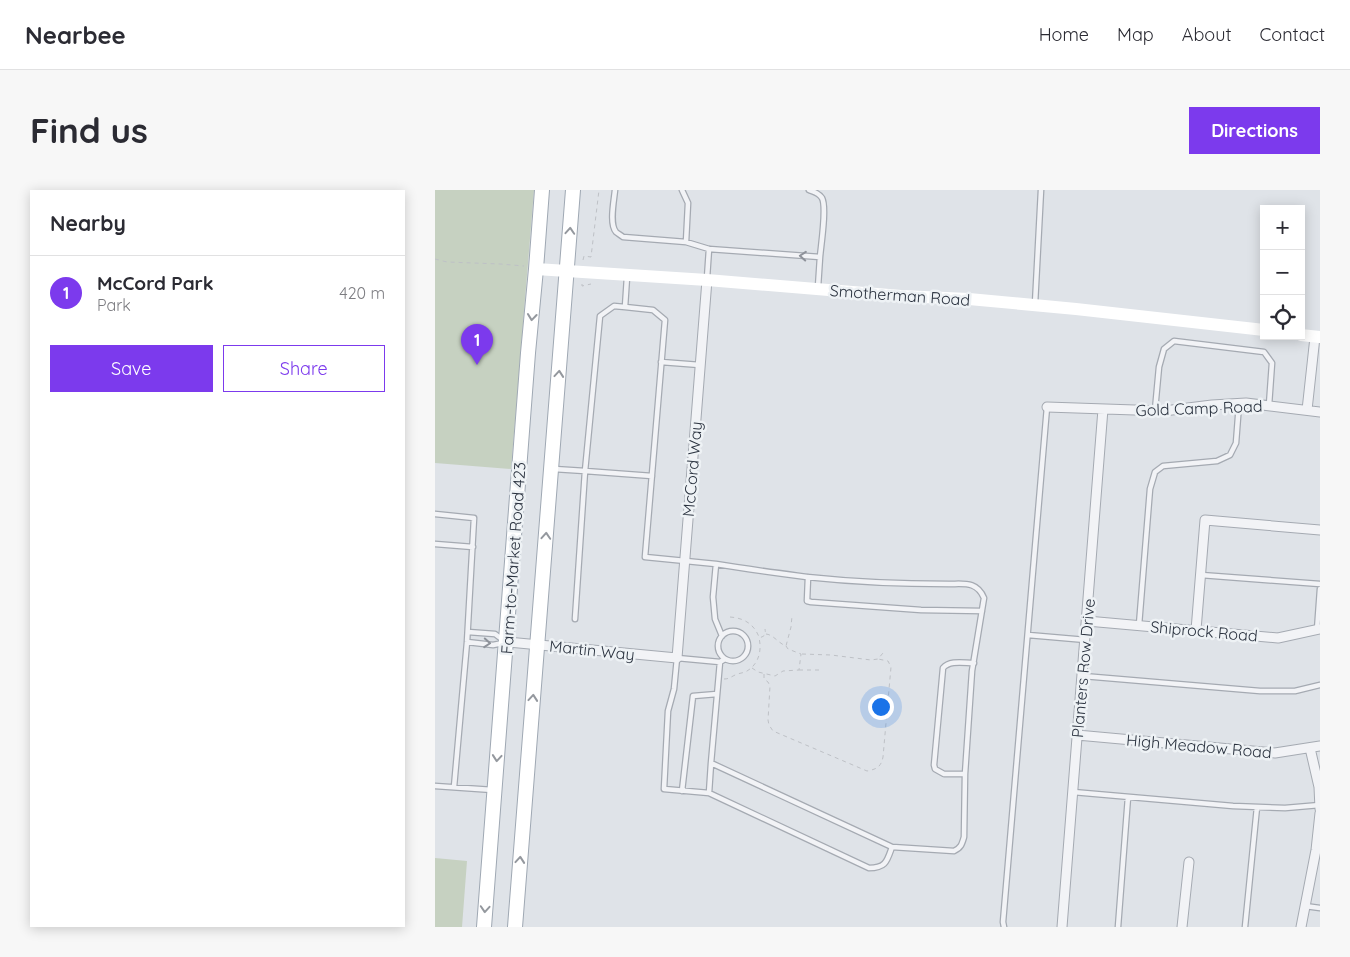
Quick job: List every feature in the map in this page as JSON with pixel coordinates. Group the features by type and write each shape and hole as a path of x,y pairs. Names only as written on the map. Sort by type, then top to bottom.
{"main road":[{"name":"Farm-to-Market Road 423","path":"484,927 507,642 528,353 532,267 542,190"},
{"name":"Farm-to-Market Road 423","path":"515,927 573,190"}],"street":[{"name":"Smotherman Road","path":"532,267 1034,305 1260,330"},
{"name":"McCord Way","path":"677,658 707,280"},
{"path":"1307,410 1317,337"},
{"name":"Gold Camp Road","path":"1047,407 1164,411 1212,405 1239,404 1269,405 1320,412"},
{"name":"Planters Row Drive","path":"1062,927 1103,409"},
{"path":"1196,630 1205,520 1320,530"},
{"name":"Shiprock Road","path":"1087,621 1278,638 1318,630"},
{"name":"Martin Way","path":"507,642 677,658"},
{"name":"High Meadow Road","path":"1077,735 1275,753 1320,746"},
{"path":"1310,748 1319,787 1320,809"},
{"path":"1301,927 1318,850 1320,813"},
{"path":"1181,927 1189,862"}],"lane":[{"path":"615,190 613,227 623,237 686,242 709,250 820,257"},
{"path":"682,190 688,203 686,242"},
{"path":"809,190 817,193 823,199 824,208 818,289"},
{"path":"1034,305 1041,190"},
{"path":"707,280 709,250"},
{"path":"625,306 628,275"},
{"path":"575,619 585,471 600,316 614,306 653,310 665,320 645,557 716,564 808,577 902,584 971,584 981,592 984,598 974,664 965,774 964,837 960,849 954,851 892,847 711,763"},
{"path":"1155,410 1159,366 1164,349 1174,341 1264,352 1273,363 1269,405"},
{"path":"661,362 700,365"},
{"path":"1139,625 1150,489 1155,472 1163,466 1217,461 1231,455 1236,443 1239,404"},
{"path":"1004,927 1047,407"},
{"path":"551,469 652,476"},
{"path":"435,514 475,518 468,632 454,787"},
{"path":"435,544 473,547"},
{"path":"716,564 713,597 714,612 722,636"},
{"path":"1201,575 1320,584"},
{"path":"808,577 807,601 811,602 921,610 982,611"},
{"path":"1318,630 1320,589"},
{"path":"730,631 738,632 745,637 749,645 747,653 741,660 733,662 725,659 721,656 718,648 719,639 730,631"},
{"path":"468,632 495,634 507,642"},
{"path":"1028,635 1086,640"},
{"path":"467,642 493,644 507,642"},
{"path":"725,659 720,662 677,658 668,711 664,789 709,793 869,868 881,866 886,862 892,847"},
{"path":"709,793 720,662"},
{"path":"965,774 943,774 935,769 934,764 943,668 952,662 974,664"},
{"path":"1083,676 1260,691 1295,690 1320,685"},
{"path":"682,790 693,696 717,694"},
{"path":"435,786 495,790"},
{"path":"1073,792 1257,807 1285,808 1320,805"},
{"path":"1118,927 1128,797"},
{"path":"1245,927 1257,807"},
{"path":"1305,906 1320,908"}],"path":[{"path":"435,259 447,262 532,267"},
{"path":"786,646 791,627 791,616"},
{"path":"719,679 730,679 752,668 758,658 761,647 757,632 747,622 730,617"},
{"path":"765,629 765,634"},
{"path":"764,674 764,679 770,686 768,720 773,731 867,771 874,770 882,764 891,667 888,661 801,654 788,649 769,634 765,634"},
{"path":"759,638 765,634"},
{"path":"877,659 883,653"},
{"path":"799,670 801,654"},
{"path":"752,668 758,672 775,676 783,671 819,670"}],"green space":[{"path":"435,190 534,190 511,469 435,463"},
{"path":"435,858 467,861 462,927 435,927"}],"place":[{"name":"McCord Park","path":"477,365"}]}
